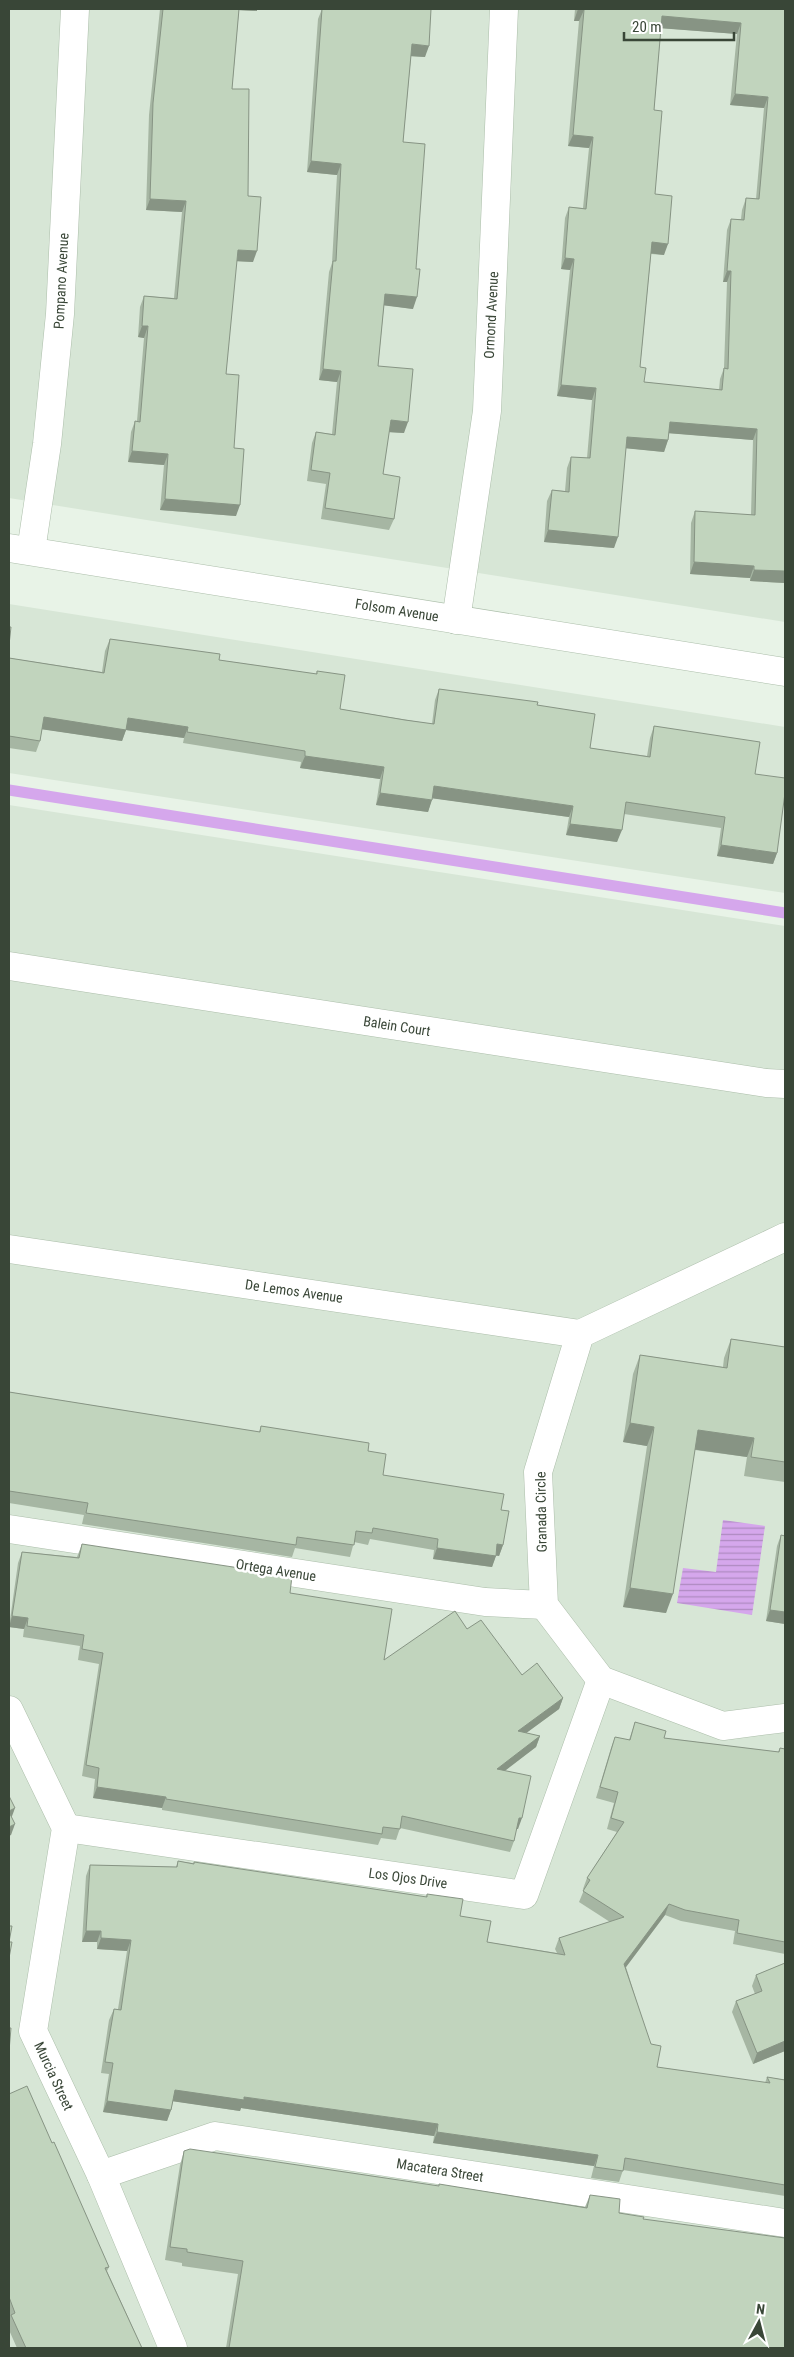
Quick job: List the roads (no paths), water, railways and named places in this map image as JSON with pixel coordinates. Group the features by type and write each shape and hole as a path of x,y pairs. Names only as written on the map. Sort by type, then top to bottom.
{"street":[{"name":"Pompano Avenue","path":"20,550 47,444 60,314 75,9"},
{"name":"Ormond Avenue","path":"456,620 486,411 504,9"},
{"name":"Folsom Avenue","path":"20,550 785,672"},
{"name":"Balein Court","path":"9,966 746,1080 785,1084"},
{"path":"580,1334 785,1237"},
{"name":"De Lemos Avenue","path":"9,1249 580,1334"},
{"name":"Granada Circle","path":"544,1605 538,1472 580,1334"},
{"name":"Ortega Avenue","path":"9,1529 485,1602 544,1605"},
{"path":"544,1605 601,1680 723,1726 785,1718"},
{"name":"Los Ojos Drive","path":"66,1828 524,1895 601,1680"},
{"path":"9,1710 66,1828"},
{"name":"Murcia Street","path":"66,1828 33,2031 101,2175 174,2348"},
{"name":"Macatera Street","path":"101,2175 215,2136 785,2223"}],"waterway":[{"path":"9,790 785,913"}]}
